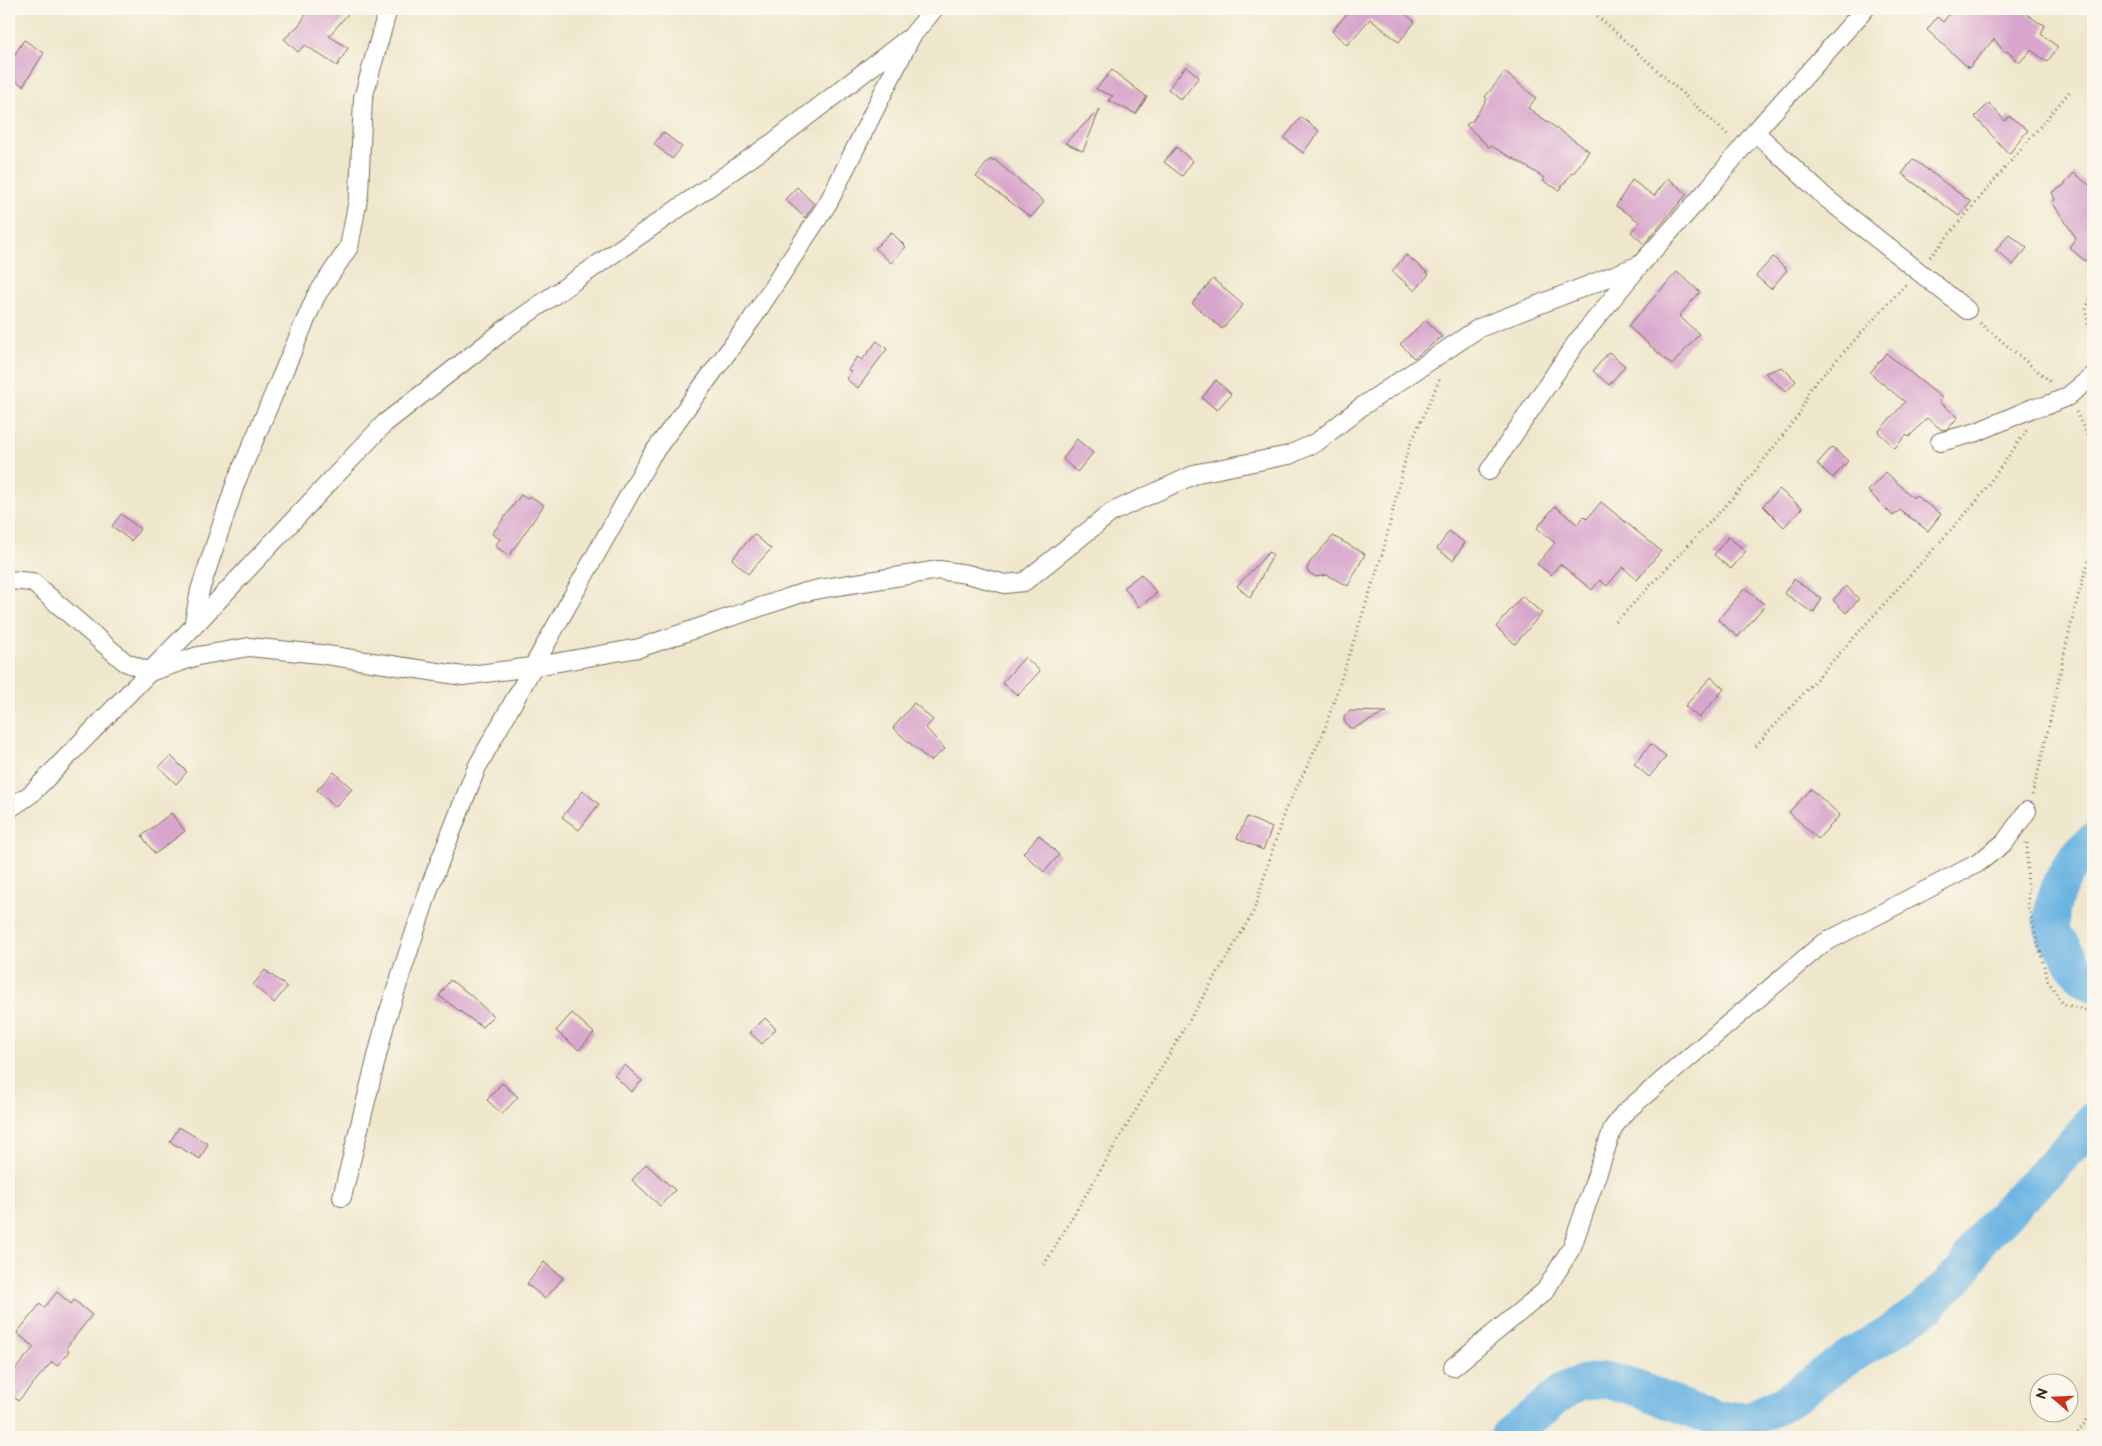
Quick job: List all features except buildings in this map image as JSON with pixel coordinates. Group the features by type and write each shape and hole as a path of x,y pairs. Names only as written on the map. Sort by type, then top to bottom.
{"street":[{"path":"193,627 200,590 236,482 316,296 349,247 359,194 363,98 388,9"},
{"path":"342,1197 386,1020 430,886 477,767 651,456 752,319 828,203 911,37 934,9"},
{"path":"1489,471 1576,344 1640,265 1865,9"},
{"path":"9,809 31,794 150,672 385,423 508,327 774,141 911,37"},
{"path":"1756,132 1826,198 1967,310"},
{"path":"9,580 32,582 125,662 150,672 198,656 249,647 320,654 463,676 531,668 639,648 819,589 938,570 966,574 1005,584 1024,582 1112,512 1198,473 1289,455 1317,442 1361,408 1479,328 1640,265"},
{"path":"1940,442 1978,432 2033,408 2045,406 2067,396 2093,376"},
{"path":"1453,1367 1545,1291 1572,1247 1613,1128 1624,1113 1822,944 1978,863 2005,842 2027,811"}],"path":[{"path":"1590,9 1742,148"},
{"path":"1616,622 1741,489 1798,416 1810,389 1919,270 2070,91"},
{"path":"2093,298 2088,300 2086,310 2093,362"},
{"path":"1967,310 1990,333 2067,396 2081,420 2093,448"},
{"path":"1044,1265 1254,914 1284,813 1323,734 1383,552 1407,452 1443,371"},
{"path":"1756,746 1976,502 2027,431 2033,408"},
{"path":"2093,548 2066,641 2051,716 2027,811 2028,906 2048,981 2063,1004 2093,1012"},
{"path":"2075,1437 2093,1411"}],"waterway":[{"path":"2093,841 2076,859 2061,882 2056,895 2051,921 2053,933 2066,950 2077,971 2093,984"},
{"path":"1507,1437 1567,1389 1582,1383 1608,1380 1639,1389 1692,1411 1717,1419 1750,1419 1783,1404 1838,1364 1925,1308 1964,1269 1976,1246 1989,1230 2078,1140 2093,1120"}]}
